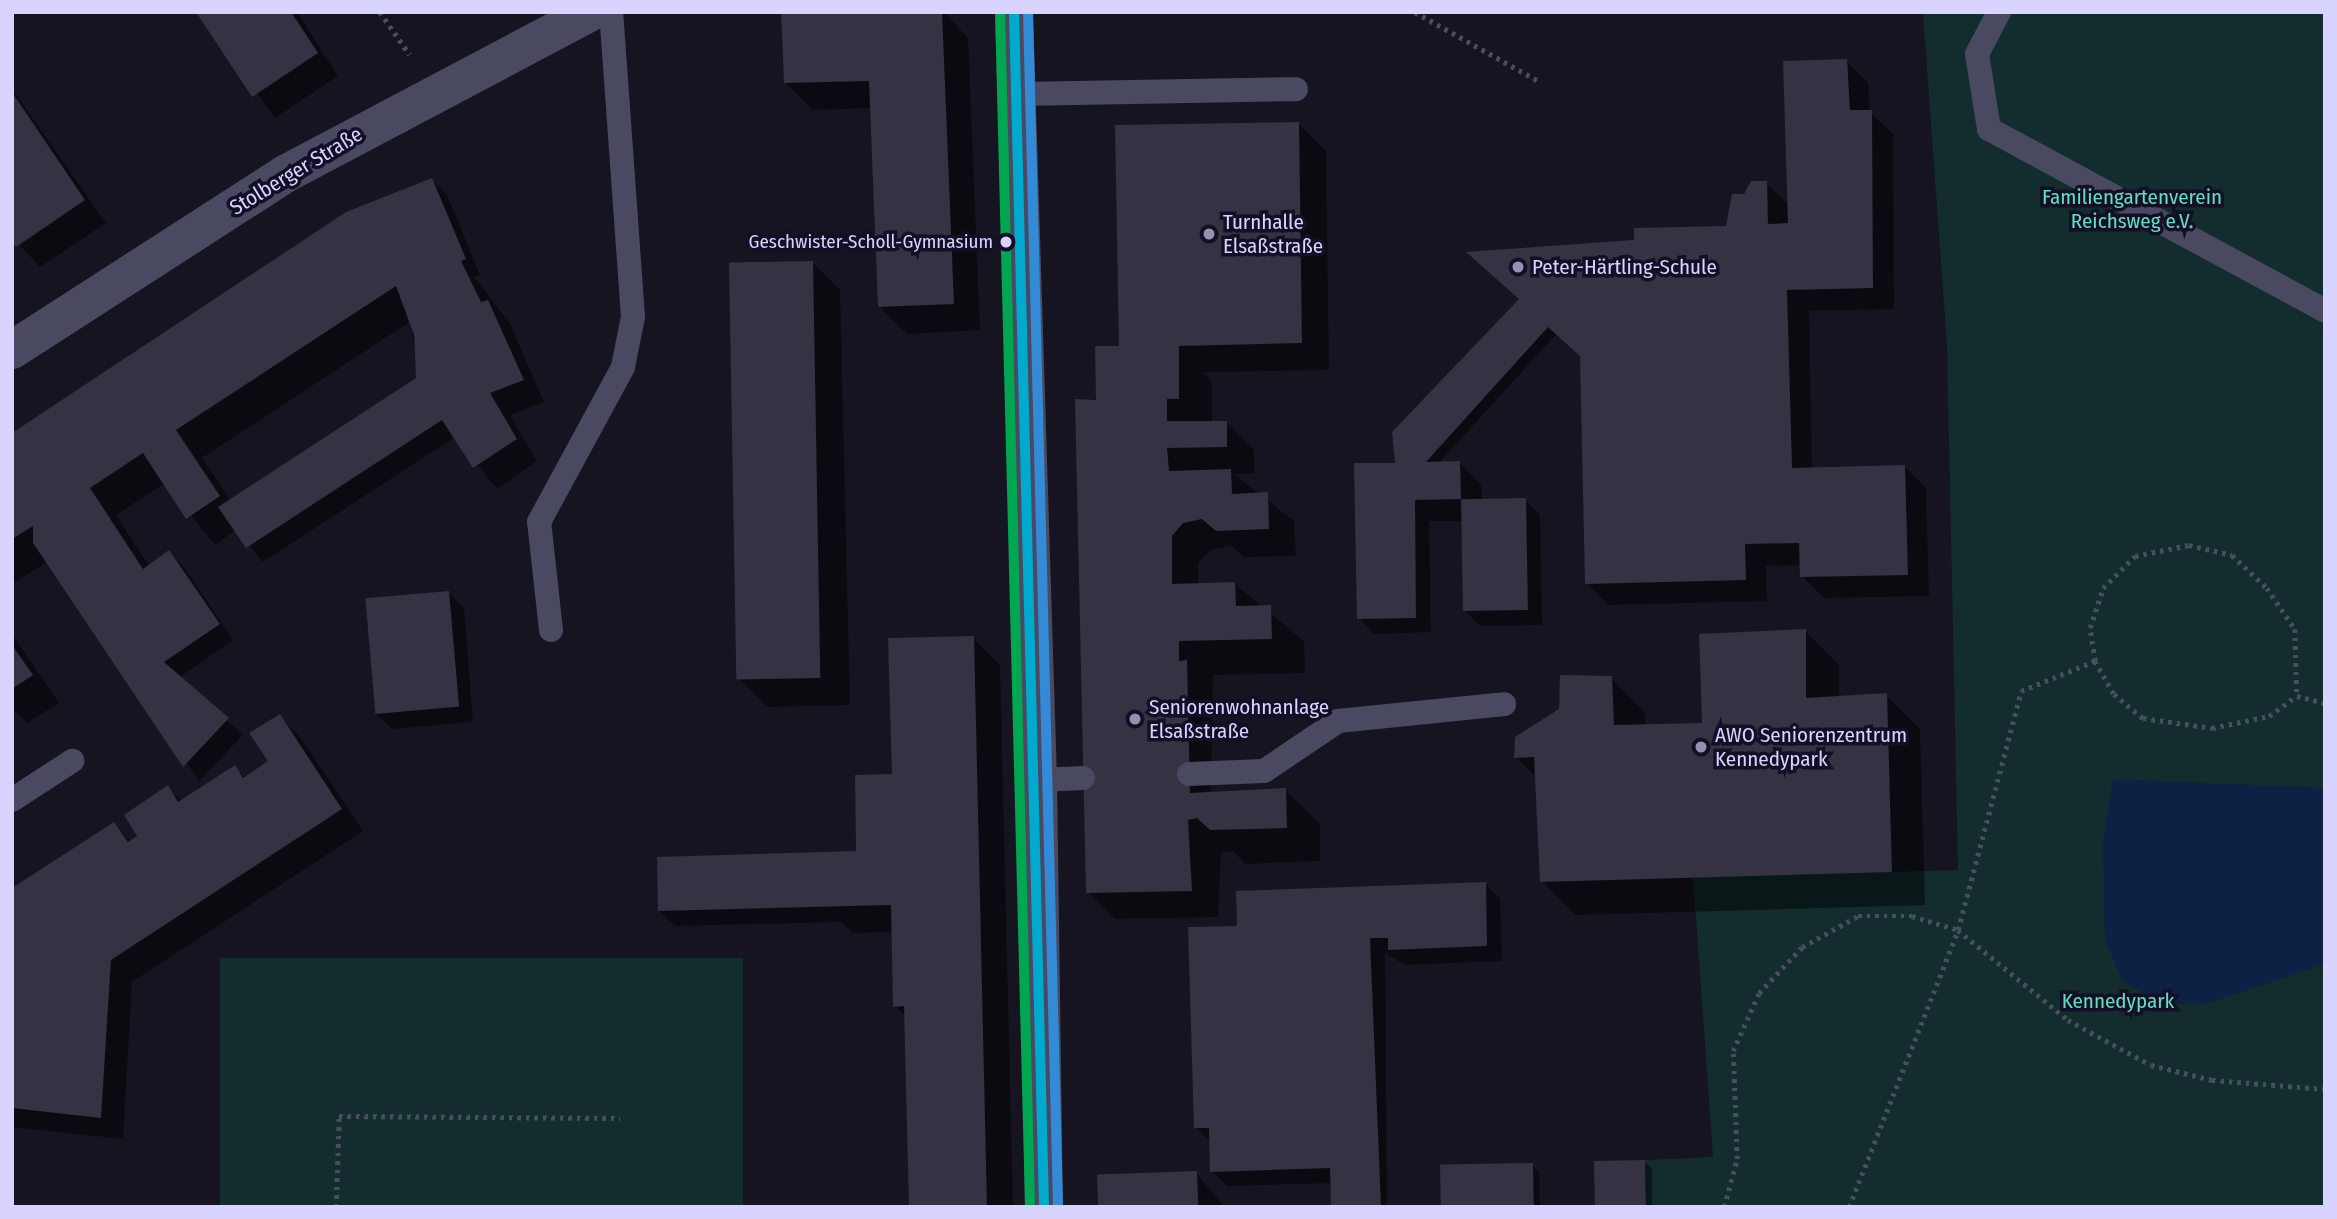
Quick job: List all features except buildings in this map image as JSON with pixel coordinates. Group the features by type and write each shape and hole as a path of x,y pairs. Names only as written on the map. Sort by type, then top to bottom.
{"street":[{"name":"Stolberger Straße","path":"12,349 287,173 551,21 591,12"},
{"path":"1014,12 1019,94 1038,779 1044,1207"}],"lane":[{"path":"551,630 539,522 623,367 633,317 611,12"},
{"path":"1999,12 1977,54 1989,129 2325,311"},
{"path":"1019,94 1296,89"},
{"path":"1189,774 1264,771 1338,721 1504,704"},
{"path":"12,800 72,761"},
{"path":"1038,779 1083,778"}],"path":[{"path":"380,12 434,90"},
{"path":"1415,12 1540,82"},
{"path":"2297,696 2295,629 2267,588 2232,555 2189,545 2135,556 2103,588 2090,628 2095,661 2114,694 2143,718 2212,727 2269,716 2297,696 2325,703"},
{"path":"1849,1207 1958,930 2021,691 2095,661"},
{"path":"1724,1207 1737,1159 1733,1051 1759,993 1802,947 1858,916 1912,916 1958,930 2068,1020 2151,1065 2212,1080 2325,1090"},
{"path":"336,1207 339,1116 620,1118"}],"green space":[{"name":"Kennedypark","path":"1923,12 2325,12 2325,1207 1646,1207 1645,1160 1713,1157 1693,877 1958,870 1947,346"},
{"path":"220,958 743,958 743,1207 220,1207"}],"water":[{"path":"2113,779 2325,788 2325,964 2203,1005 2159,1003 2123,981 2105,941 2103,841"}],"transit line":[{"path":"1000,12 1030,1207"},
{"path":"1014,12 1044,1207"},
{"path":"1028,12 1058,1207"}],"place":[{"name":"Turnhalle Elsaßstraße","path":"1209,234"},
{"name":"Geschwister-Scholl-Gymnasium","path":"1006,242"},
{"name":"Peter-Härtling-Schule","path":"1518,267"},
{"name":"Seniorenwohnanlage Elsaßstraße","path":"1135,719"},
{"name":"AWO Seniorenzentrum Kennedypark","path":"1701,747"}],"park label":[{"name":"Familiengartenverein Reichsweg e.V.","path":"2132,209"}]}
